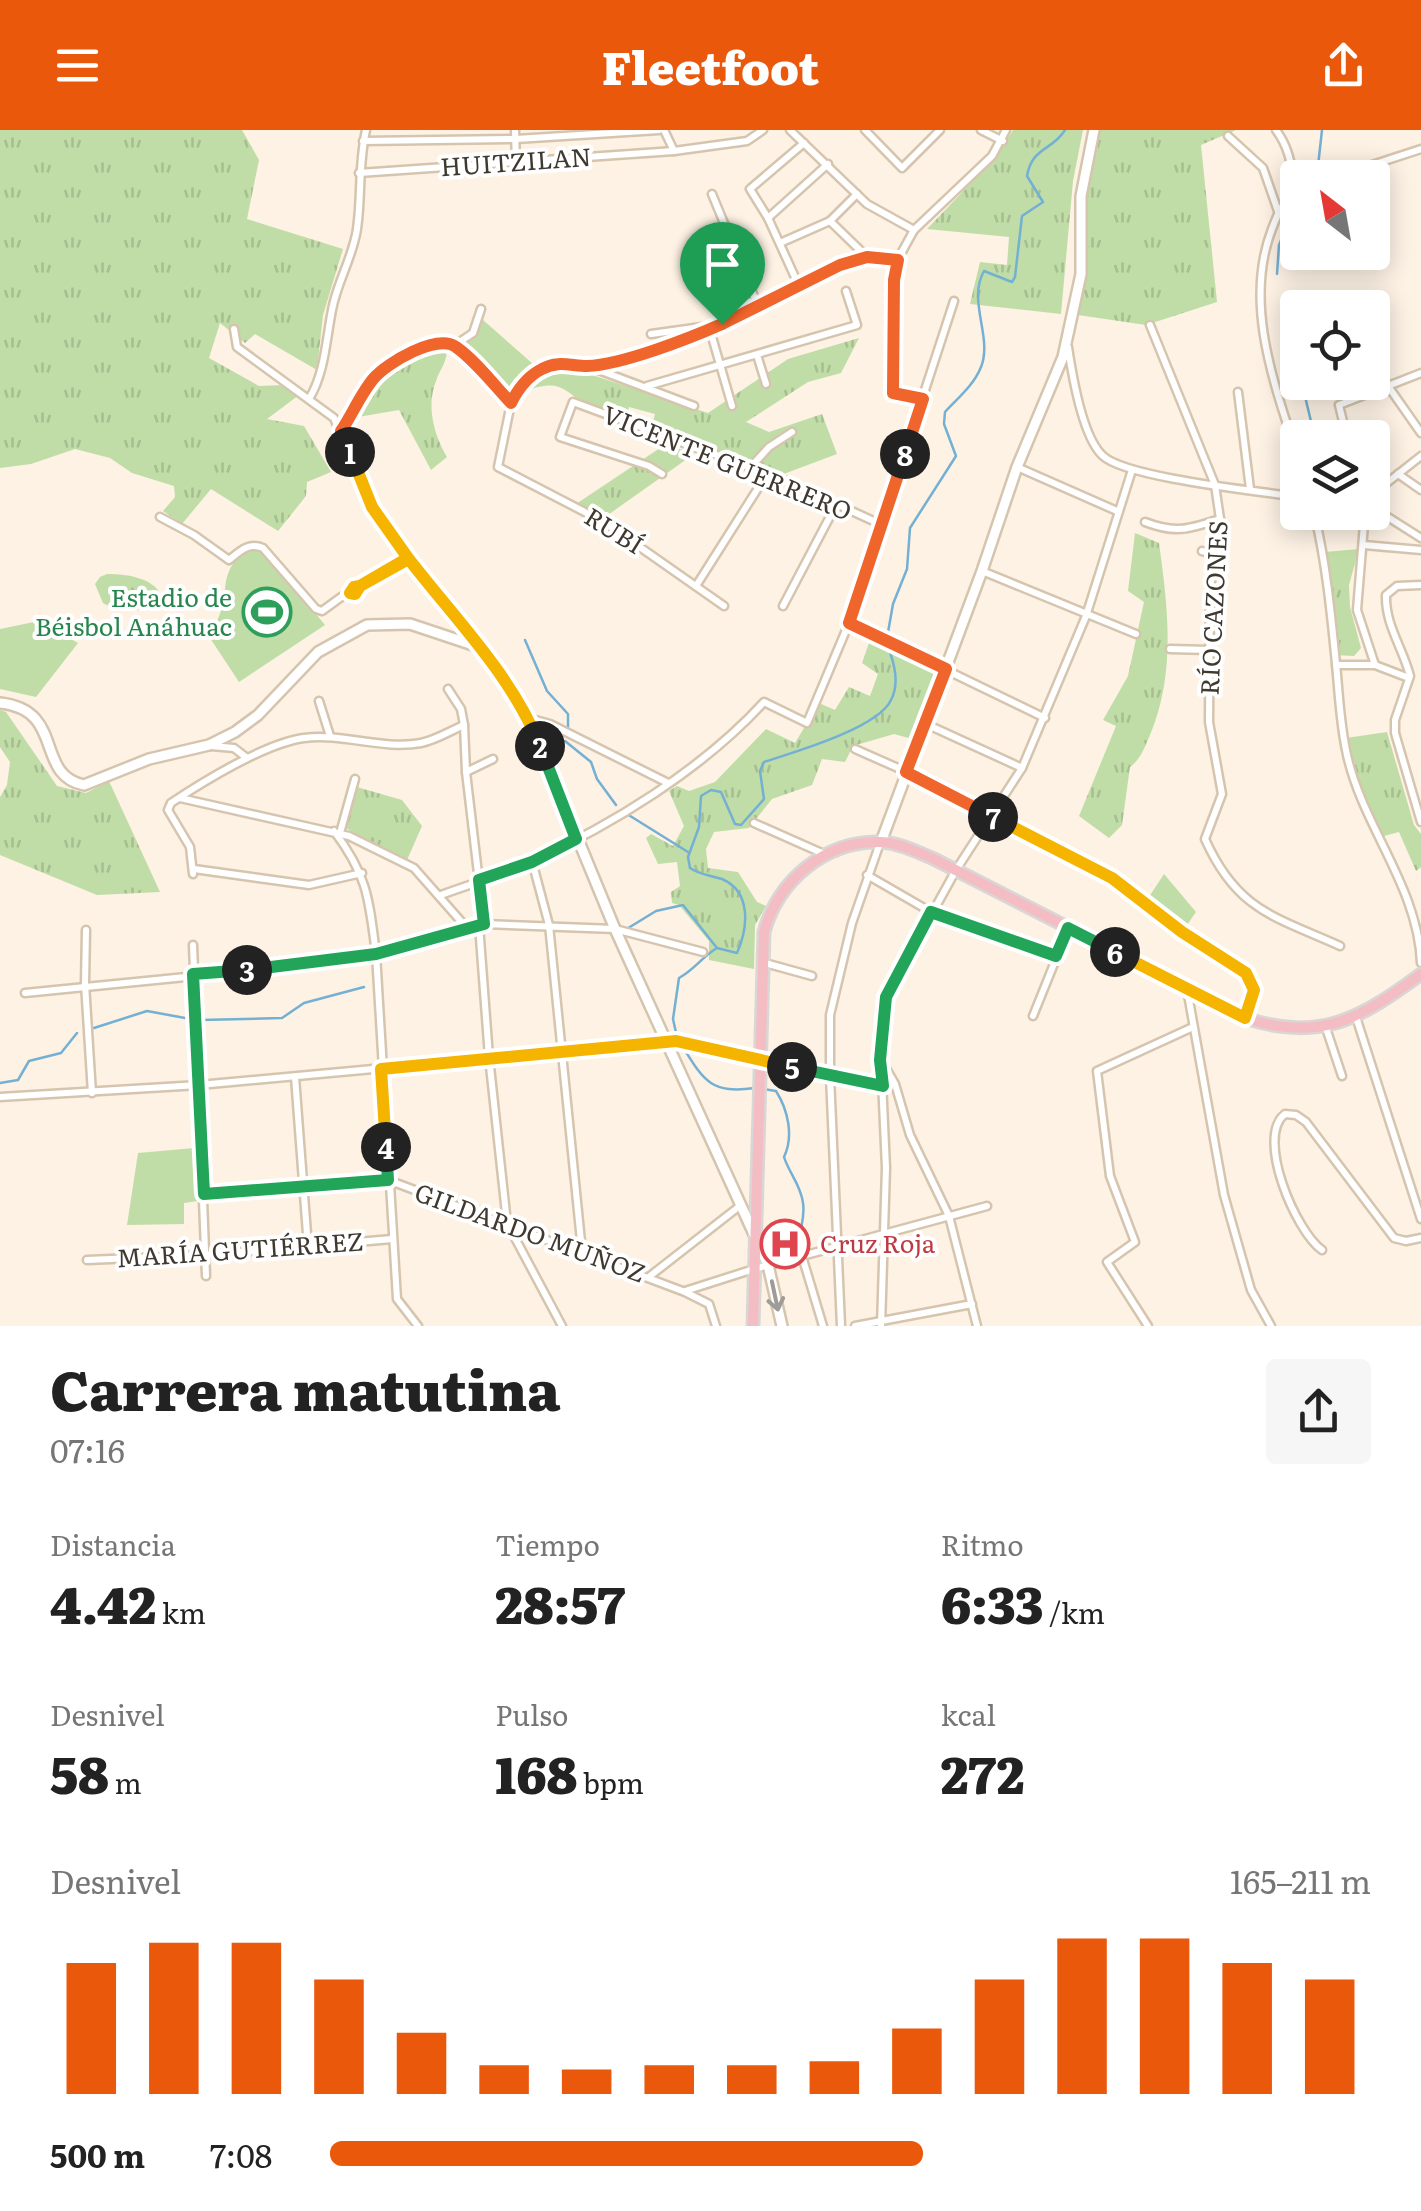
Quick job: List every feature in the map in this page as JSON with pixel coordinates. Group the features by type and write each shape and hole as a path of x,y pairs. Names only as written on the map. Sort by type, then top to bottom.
{"main road":[{"path":"753,1326 764,932 777,898 809,864 825,855 852,844 881,842 922,854 1245,1018 1282,1028 1326,1028 1356,1017 1421,974"}],"street":[{"path":"309,399 321,369 332,305 350,255 366,130"},
{"path":"363,141 662,130 674,151"},
{"name":"HUITZILAN","path":"359,173 674,151 747,141 763,130"},
{"path":"790,130 867,204 914,230"},
{"path":"868,131 902,168 940,130"},
{"path":"981,130 1003,141"},
{"path":"923,399 893,393 894,280 898,260 914,230 992,156 1006,130"},
{"path":"841,1326 830,1015 866,875 1067,341 1081,274 1080,196 1094,130"},
{"path":"1276,130 1287,145 1290,160"},
{"path":"515,134 516,163"},
{"path":"1228,136 1263,168 1278,212"},
{"path":"800,286 750,189 804,143"},
{"path":"1387,160 1421,149"},
{"path":"768,218 828,164"},
{"path":"712,194 758,306"},
{"path":"780,242 830,221 857,194"},
{"path":"1280,210 1262,258 1258,284 1273,380 1286,420"},
{"path":"830,221 867,257"},
{"path":"587,366 660,348 710,330 840,265 867,257 898,260"},
{"path":"647,386 857,325 846,291"},
{"path":"441,895 532,862 669,784 698,765 764,702 806,723 849,623 954,301"},
{"path":"455,345 473,333 480,309"},
{"path":"651,334 722,324"},
{"name":"RÍO CAZONES","path":"1150,326 1215,485 1220,519 1222,548 1210,584 1208,722 1222,794 1205,833 1208,846 1241,894 1257,908 1288,926 1340,946"},
{"path":"234,328 237,347 334,418 372,507 504,678 528,718 615,929 671,1041 768,1265 782,1326"},
{"path":"710,330 732,406"},
{"path":"1067,341 1086,427 1102,456 1132,470 1280,494"},
{"path":"341,431 374,378 399,359 442,342 455,345 511,403 538,370 570,363 647,386 694,406"},
{"path":"757,355 766,384"},
{"path":"1390,385 1421,373"},
{"path":"1390,389 1421,433"},
{"path":"1238,392 1250,490"},
{"path":"1343,420 1339,405 1352,400"},
{"name":"VICENTE GUERRERO","path":"662,474 560,437 573,402 767,474 880,524"},
{"name":"RUBÍ","path":"511,403 498,467 604,522 724,606"},
{"path":"750,469 769,447 792,432"},
{"path":"1390,478 1421,456"},
{"path":"1018,467 1117,512"},
{"path":"880,1323 886,1168 880,1060 886,997 931,912 1022,768 1086,616 1132,470"},
{"path":"696,586 767,474"},
{"path":"1398,474 1421,490"},
{"path":"783,606 836,505"},
{"path":"160,517 194,534 229,560 245,547 264,548 316,609 322,611 354,587 408,558"},
{"path":"1390,518 1421,538"},
{"path":"1145,522 1168,531 1220,519"},
{"path":"1319,530 1342,728 1353,780 1394,866 1412,917 1421,962"},
{"path":"1365,530 1357,610 1374,665"},
{"path":"1364,544 1421,550"},
{"path":"1202,551 1219,556"},
{"path":"982,571 1136,634"},
{"path":"1421,586 1397,586 1386,596 1390,625 1410,678 1395,720 1395,733 1421,822"},
{"path":"849,623 1045,718"},
{"path":"0,703 24,709 36,718 46,732 61,773 78,784 93,782 149,758 210,745 235,732 256,717 318,652 366,625 410,624 479,647"},
{"path":"1170,649 1209,650"},
{"path":"1336,665 1374,665 1410,678"},
{"path":"448,688 464,725 479,880 489,1057 507,1223 562,1326"},
{"path":"319,701 330,736"},
{"path":"528,718 550,724 669,784"},
{"path":"926,724 1022,768"},
{"path":"362,874 310,885 193,872 190,848 168,810 179,798 247,758 299,738 330,736 408,744 425,742 464,725"},
{"path":"210,745 234,748 247,758"},
{"path":"854,749 1112,878 1182,932 1246,973 1254,990 1245,1018"},
{"path":"466,772 492,759"},
{"path":"337,832 355,780"},
{"path":"179,798 337,832 414,868 466,927"},
{"path":"754,823 825,855"},
{"path":"337,832 362,874 376,954 397,1300 418,1326"},
{"path":"532,862 548,925 582,1250"},
{"path":"866,875 931,912 1056,956"},
{"path":"25,992 296,966 376,954 482,924 615,929 702,952"},
{"path":"1033,1016 1068,928"},
{"path":"86,930 92,1093"},
{"path":"193,945 206,1276"},
{"path":"764,963 812,976"},
{"path":"1187,988 1224,1195 1251,1290 1271,1326"},
{"path":"1356,1017 1421,1220"},
{"path":"1148,1326 1107,1262 1135,1242 1110,1176 1097,1071 1193,1027"},
{"path":"1326,1028 1342,1076"},
{"path":"0,1097 295,1077 671,1041 883,1086"},
{"path":"880,1060 895,1084 910,1135 949,1216 977,1326"},
{"path":"295,1077 308,1246"},
{"path":"1322,1250 1296,1220 1279,1168 1274,1132 1285,1114 1306,1122 1394,1238 1421,1238"},
{"name":"GILDARDO MUÑOZ","path":"204,1194 388,1180 582,1250 708,1304"},
{"path":"649,1276 741,1205 756,1201"},
{"path":"685,1292 768,1265 987,1206"},
{"name":"MARÍA GUTIÉRREZ","path":"86,1260 392,1239"},
{"path":"802,1256 823,1326"},
{"path":"704,1285 716,1326"},
{"path":"854,1326 972,1304"}],"green space":[{"path":"0,130 242,130 259,160 247,219 343,249 323,315 317,370 255,334 245,343 220,323 209,358 259,386 284,385 299,395 267,419 304,426 331,472 307,482 306,496 278,531 211,489 182,524 163,511 175,497 174,486 132,473 110,458 75,449 31,464 0,468"},
{"path":"1013,130 1083,130 1073,181 1061,314 970,304 980,262 1007,265 1009,237 927,229 994,159"},
{"path":"1096,130 1236,130 1201,145 1217,302 1146,325 1071,314 1083,195"},
{"path":"482,319 533,364 508,393 460,347"},
{"path":"859,338 841,373 808,382 746,422 769,432 822,414 837,454 781,475 651,430 655,414 629,407 626,421 596,411 557,387 521,392 557,370 577,370 708,413 788,359"},
{"path":"423,350 447,351 433,391 432,410 435,430 447,457 431,470 399,410 352,418 379,376"},
{"path":"666,444 694,454 605,517 576,504"},
{"path":"1135,533 1159,543 1167,616 1167,664 1150,735 1140,757 1130,767 1122,825 1109,838 1079,816 1116,726 1103,720 1128,676 1144,602 1128,591"},
{"name":"Estadio de Béisbol Anáhuac","path":"255,548 264,551 325,625 239,682 210,638 229,571 241,555"},
{"path":"1359,549 1349,585 1350,607 1361,648 1354,656 1334,655 1325,552"},
{"path":"107,574 148,582 163,599 161,605 131,610 103,603 95,584"},
{"path":"39,621 78,643 36,697 0,689 0,629"},
{"path":"870,640 936,673 912,739 894,734 853,746 845,762 822,759 812,785 772,799 749,828 714,832 706,849 708,868 738,872 757,902 766,906 755,925 754,969 709,960 709,941 679,905 672,903 671,892 680,886 677,862 658,864 646,838 651,834 673,846 684,826 669,791 677,786 689,791 715,782 766,729 795,743 819,703 835,710 849,687 870,696 878,674 862,663"},
{"path":"0,710 6,712 57,786 86,793 109,781 160,892 97,895 0,855 0,797 7,785 10,762 0,747"},
{"path":"1387,732 1414,825 1421,834 1421,867 1416,871 1399,832 1380,837 1347,753 1346,738"},
{"path":"357,787 402,800 422,826 407,860 381,852 346,828"},
{"path":"1164,874 1196,912 1182,932 1145,903"},
{"path":"194,1148 198,1201 184,1203 184,1224 127,1225 138,1153"}],"waterway":[{"path":"887,638 893,604 907,569 910,528 956,456 944,424 945,412 981,367 984,344 979,283 984,271 1012,282 1015,277 1022,216 1043,202 1027,176 1030,167 1038,154 1065,130"},
{"path":"1319,160 1322,130"},
{"path":"1277,274 1280,243"},
{"path":"1306,400 1311,420"},
{"path":"525,640 547,691 568,714 568,729"},
{"path":"677,1037 673,1019 679,978 717,948 737,953 744,933 745,911 739,893 722,879 690,868 688,857 699,827 701,796 711,790 721,792 735,824 741,825 764,799 760,771 764,762 834,738 883,710 891,700 896,680 888,646"},
{"path":"565,741 591,762 597,779 616,805"},
{"path":"627,814 688,852"},
{"path":"625,930 656,911 683,905 717,948"},
{"path":"200,1020 282,1018 304,1003 364,987"},
{"path":"94,1028 147,1011 185,1018"},
{"path":"0,1083 18,1080 29,1061 61,1053 77,1033"},
{"path":"681,1044 710,1082 728,1089 755,1088"},
{"path":"763,1089 776,1091 784,1106 789,1132 784,1157 803,1203 801,1252"}],"place":[{"name":"Estadio de Béisbol Anáhuac","path":"267,612"},
{"name":"Cruz Roja","path":"785,1244"}],"route":[{"path":"722,324 616,360 587,366 550,365 538,370 511,403 455,345 442,342 426,346 399,359 374,378 341,431 372,507 408,558 354,587 350,593 355,594 360,586 408,558 514,692 576,839 532,862 479,880 484,924 376,954 296,966 193,974 204,1194 388,1180 381,1069 676,1041 883,1086 880,1060 886,997 931,912 1056,956 1068,928 1245,1018 1254,990 1246,973 1234,964 1182,932 1112,878 906,772 946,669 849,623 923,399 893,393 892,319 898,260 867,257 840,265 722,324"}]}
